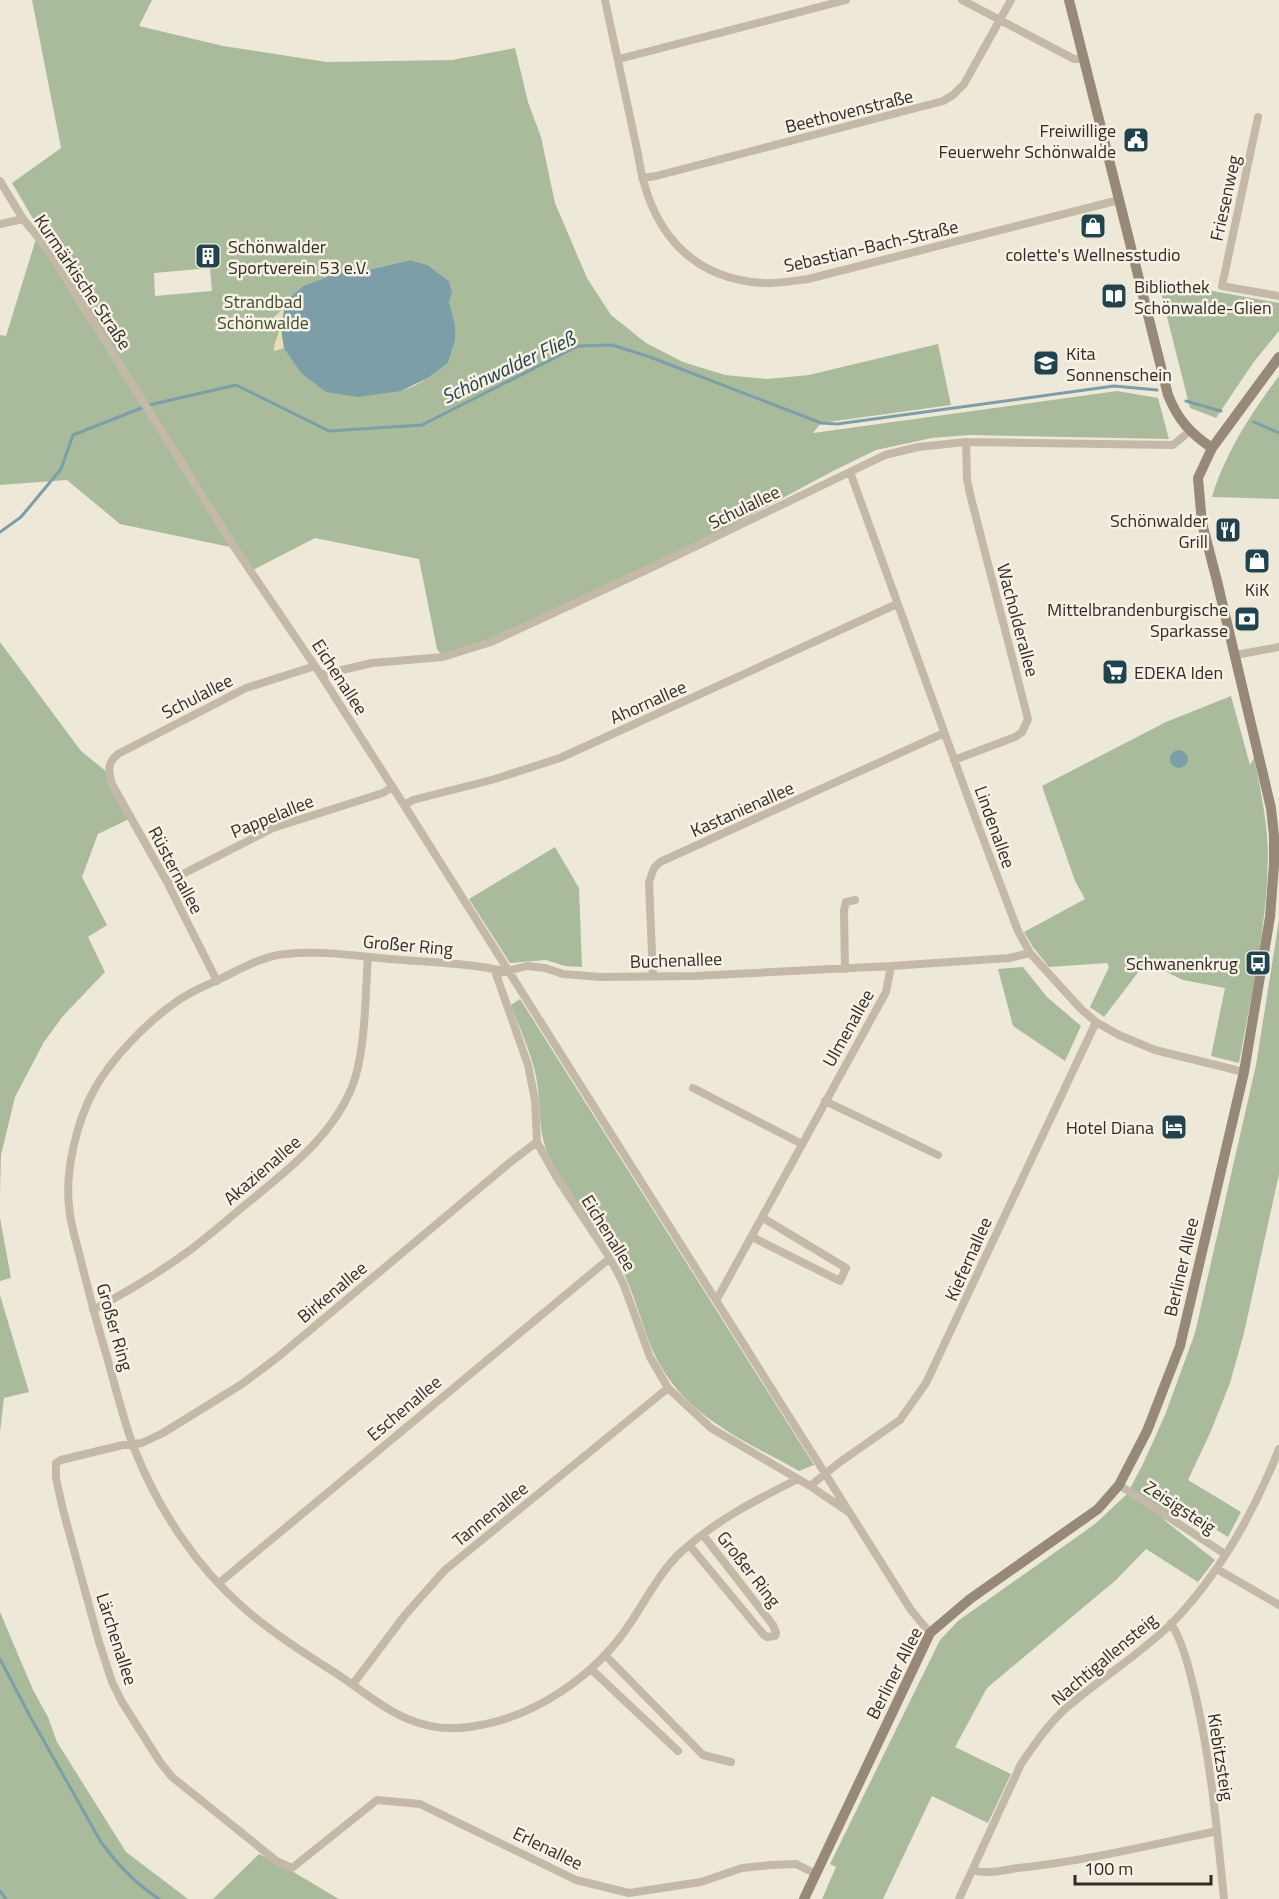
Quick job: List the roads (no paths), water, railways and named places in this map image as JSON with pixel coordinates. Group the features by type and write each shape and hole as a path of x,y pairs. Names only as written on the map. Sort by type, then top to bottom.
{"main road":[{"path":"1069,0 1168,395 1175,413 1190,431 1212,448"},
{"name":"Berliner Allee","path":"804,1899 930,1633 970,1599 1098,1509 1119,1485 1147,1431 1180,1346 1244,1072 1270,916 1274,865 1274,836 1265,781 1202,523 1198,478 1212,448 1279,357"}],"street":[{"name":"Sebastian-Bach-Straße","path":"605,0 642,178 655,216 688,256 719,274 764,284 808,279 1119,200"},
{"path":"619,59 846,0"},
{"path":"962,0 1074,59 1083,59"},
{"name":"Beethovenstraße","path":"642,178 943,101 964,84 1011,0"},
{"name":"Friesenweg","path":"1258,117 1222,286 1279,296"},
{"name":"Kurmärkische Straße","path":"0,181 23,219 46,247 145,404"},
{"path":"0,225 23,219"},
{"name":"Eichenallee","path":"145,404 235,548 321,675 404,805 911,1610 930,1633"},
{"name":"Schulallee","path":"321,675 372,663 443,657 491,642 669,560 876,459 902,451 966,442 1173,445 1190,431"},
{"name":"Wacholderallee","path":"954,760 1015,737 1022,732 1028,719 970,494 967,479 966,442"},
{"name":"Lindenallee","path":"849,472 1018,931 1030,953 1081,1009 1096,1022 1119,1035 1155,1050 1244,1072"},
{"name":"Ahornallee","path":"404,805 413,800 495,779 561,758 897,604"},
{"path":"1235,655 1279,647"},
{"name":"Schulallee","path":"108,773 111,760 118,754 258,683 289,676 315,666"},
{"name":"Kastanienallee","path":"653,977 649,882 654,868 660,862 944,733"},
{"name":"Rüsternallee","path":"108,773 217,981"},
{"name":"Pappelallee","path":"166,882 273,828 383,793 392,787"},
{"path":"845,969 844,910 846,902 855,900"},
{"name":"Buchenallee","path":"509,972 527,966 581,976 653,977 845,969 1009,958 1030,953"},
{"name":"Großer Ring","path":"509,972 474,966 368,957 283,954 264,958 178,1000 135,1038 94,1090 77,1132 70,1166 68,1205 93,1310 133,1445 160,1504 198,1560 244,1609 382,1707 405,1719 445,1729 492,1723 554,1696 591,1669 605,1655 628,1626 656,1583 680,1554 736,1510 798,1479"},
{"name":"Akazienallee","path":"93,1310 152,1276 188,1251 299,1160 317,1141 345,1103 353,1085 360,1051 368,957"},
{"name":"Ulmenallee","path":"717,1299 886,992 891,966"},
{"name":"Eichenallee","path":"509,972 496,974 528,1065 535,1100 537,1142 557,1178 610,1258 623,1282 650,1357 668,1388 711,1428 810,1486 851,1513"},
{"name":"Kiefernallee","path":"825,1474 900,1420 926,1383 1096,1022"},
{"path":"693,1088 802,1144"},
{"path":"825,1101 938,1155"},
{"name":"Birkenallee","path":"133,1445 163,1433 242,1384 278,1357 537,1142"},
{"path":"752,1237 840,1281 846,1268 763,1218"},
{"name":"Eschenallee","path":"219,1583 610,1258"},
{"name":"Tannenallee","path":"352,1684 405,1615 445,1570 668,1388"},
{"name":"Lärchenallee","path":"133,1445 123,1445 61,1460 54,1468 63,1510 109,1674 122,1702 172,1777 278,1862 292,1868"},
{"name":"Nachtigallensteig","path":"959,1899 1021,1764 1062,1712 1130,1659 1171,1623 1217,1569 1277,1462 1279,1449"},
{"path":"810,1486 825,1474"},
{"name":"Zeisigsteig","path":"1119,1485 1226,1554"},
{"name":"Großer Ring","path":"690,1546 763,1634 767,1637 775,1636 773,1625 703,1535"},
{"path":"1217,1569 1279,1605"},
{"name":"Kiebitzsteig","path":"1171,1623 1178,1635 1189,1667 1202,1722 1224,1899"},
{"path":"605,1655 704,1755 731,1762"},
{"path":"591,1669 678,1751"},
{"name":"Erlenallee","path":"292,1868 376,1800 420,1804 576,1880 629,1893 701,1882 742,1868 771,1865 796,1864 816,1874"},
{"path":"973,1870 985,1872 1043,1865 1217,1831"}],"water":[{"path":"410,260 428,265 449,281 452,293 449,301 455,324 455,341 448,363 428,378 401,391 358,397 326,392 301,373 284,348 281,328 287,300 303,286 327,277"},
{"path":"1175,750 1183,750 1188,755 1186,766 1175,768 1170,763 1170,755"}],"waterway":[{"name":"Schönwalder Fließ","path":"0,532 21,517 61,469 73,435 149,405 236,385 329,431 422,425 578,346 612,345 650,357 821,423 837,424 1114,386 1157,390"},
{"name":"Schönwalder Fließ","path":"1186,401 1221,411"},
{"name":"Schönwalder Fließ","path":"1254,422 1279,433"},
{"path":"0,1659 101,1842 127,1873 159,1899"},
{"path":"0,1891 6,1899"}],"place":[{"name":"Freiwillige Feuerwehr Schönwalde","path":"1136,140"},
{"name":"colette's Wellnesstudio","path":"1093,226"},
{"name":"Schönwalder Sportverein 53 e.V.","path":"208,256"},
{"name":"Bibliothek Schönwalde-Glien","path":"1114,296"},
{"name":"Kita Sonnenschein","path":"1046,363"},
{"name":"Schönwalder Grill","path":"1228,530"},
{"name":"KiK","path":"1257,561"},
{"name":"Mittelbrandenburgische Sparkasse","path":"1247,619"},
{"name":"EDEKA Iden","path":"1115,672"},
{"name":"Schwanenkrug","path":"1258,963"},
{"name":"Hotel Diana","path":"1174,1127"}],"park label":[{"name":"Strandbad Schönwalde","path":"263,311"}]}
